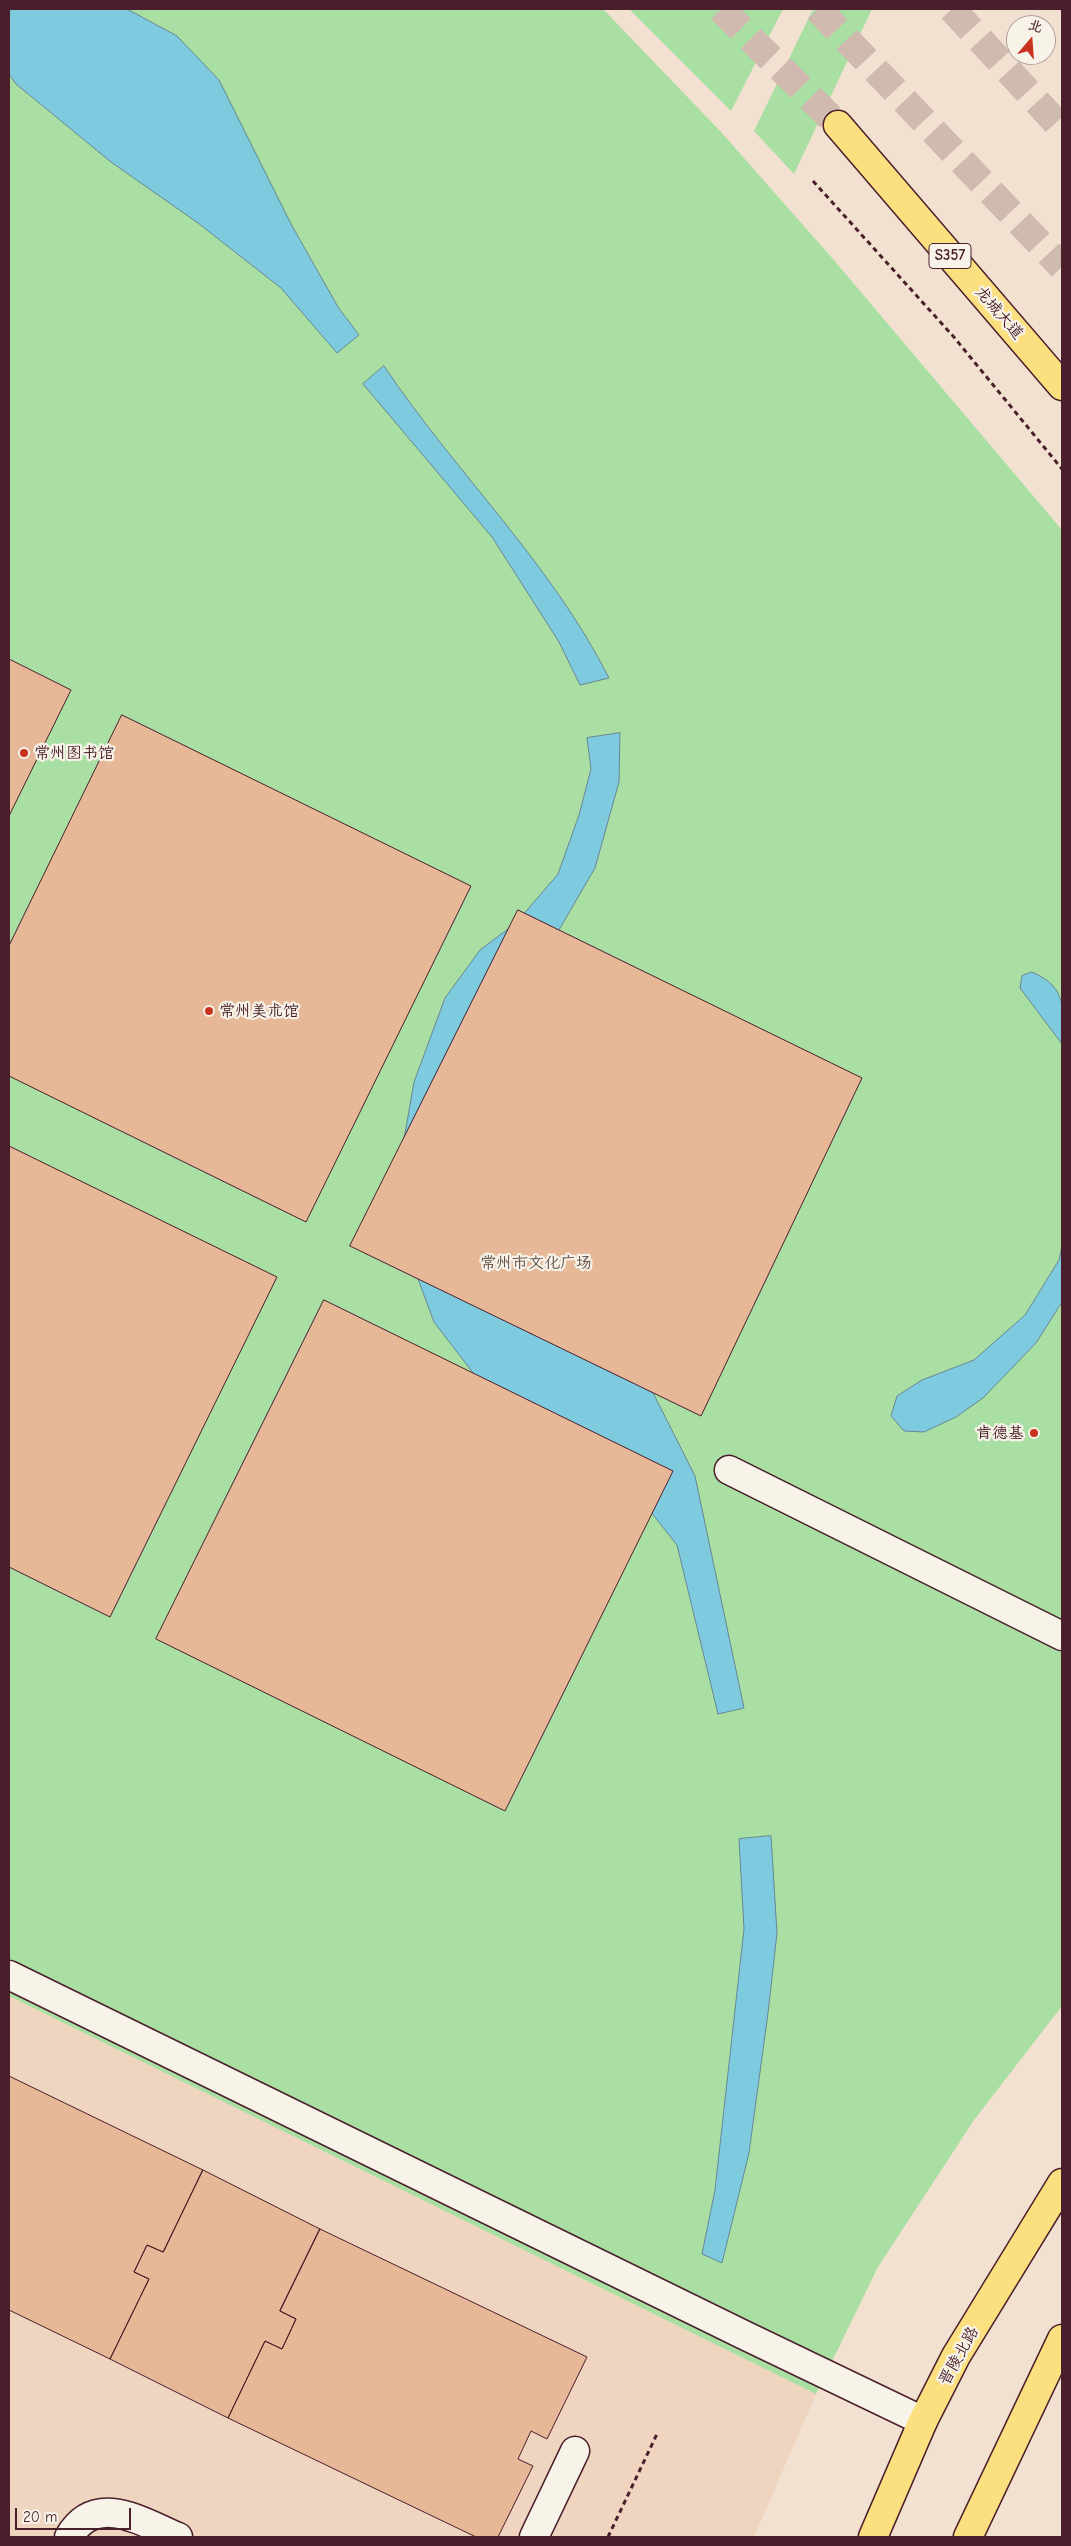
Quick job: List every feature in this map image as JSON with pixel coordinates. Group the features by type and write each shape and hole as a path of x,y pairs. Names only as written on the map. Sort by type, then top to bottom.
{"main road":[{"name":"龙城大道","path":"838,125 1062,386"},
{"name":"晋陵北路","path":"873,2537 924,2420 956,2356 1062,2183"},
{"path":"968,2537 1062,2339"}],"lane":[{"path":"728,1470 1061,1632"},
{"path":"9,1975 744,2335 924,2420"},
{"path":"534,2537 575,2451"},
{"path":"69,2537 84,2519 103,2512 127,2515 178,2537"}],"path":[{"path":"813,181 953,336 1062,469"},
{"path":"608,2537 657,2434"}],"shaded area":[{"path":"9,1996 816,2394 754,2537 9,2537"}],"green space":[{"name":"常州市文化广场","path":"9,9 603,9 721,132 833,259 1062,530 1062,2006 974,2120 878,2267 816,2394 9,1996"},
{"path":"629,9 783,9 731,111"},
{"path":"813,9 872,9 794,174 754,131"}],"water":[{"path":"9,9 127,9 177,36 219,80 291,224 338,307 359,335 337,353 281,288 198,223 111,162 16,84 9,74"},
{"path":"384,366 441,443 531,557 586,636 609,678 580,685 559,642 492,537 363,384"},
{"path":"620,733 619,782 595,868 549,947 641,1369 695,1476 744,1708 718,1714 677,1545 631,1487 484,1387 434,1322 403,1239 399,1168 414,1082 445,998 480,950 516,923 558,874 579,815 591,769 587,738"},
{"path":"1032,972 1044,978 1058,993 1062,1010 1062,1044 1020,988 1022,976"},
{"path":"1062,1246 1062,1302 1036,1343 983,1398 956,1417 924,1432 904,1431 891,1416 897,1396 922,1380 974,1360 1025,1315 1059,1260"},
{"path":"771,1836 777,1933 768,2013 749,2153 722,2263 702,2254 715,2190 744,1929 739,1839"}],"building":[{"name":"常州图书馆","path":"9,659 71,690 9,816"},
{"name":"常州美术馆","path":"122,715 471,886 306,1222 9,1076 9,946"},
{"path":"518,910 862,1078 701,1416 350,1246"},
{"path":"9,1146 277,1277 110,1617 9,1567"},
{"path":"324,1300 673,1471 505,1811 156,1639"},
{"path":"9,2076 203,2170 163,2252 147,2245 134,2272 149,2279 110,2359 9,2310"},
{"path":"203,2170 320,2229 280,2311 296,2319 282,2349 265,2341 228,2418 110,2359 149,2279 134,2272 147,2245 163,2252"},
{"path":"320,2229 587,2357 547,2439 531,2431 518,2459 533,2466 498,2537 476,2537 228,2418 265,2341 282,2349 296,2319 280,2311"}],"tunnel":[{"path":"721,9 838,125"},
{"path":"818,9 1062,267"},
{"path":"952,9 1062,129"}],"place":[{"name":"常州图书馆","path":"24,753"},
{"name":"常州美术馆","path":"209,1011"},
{"name":"肯德基","path":"1034,1433"}]}
